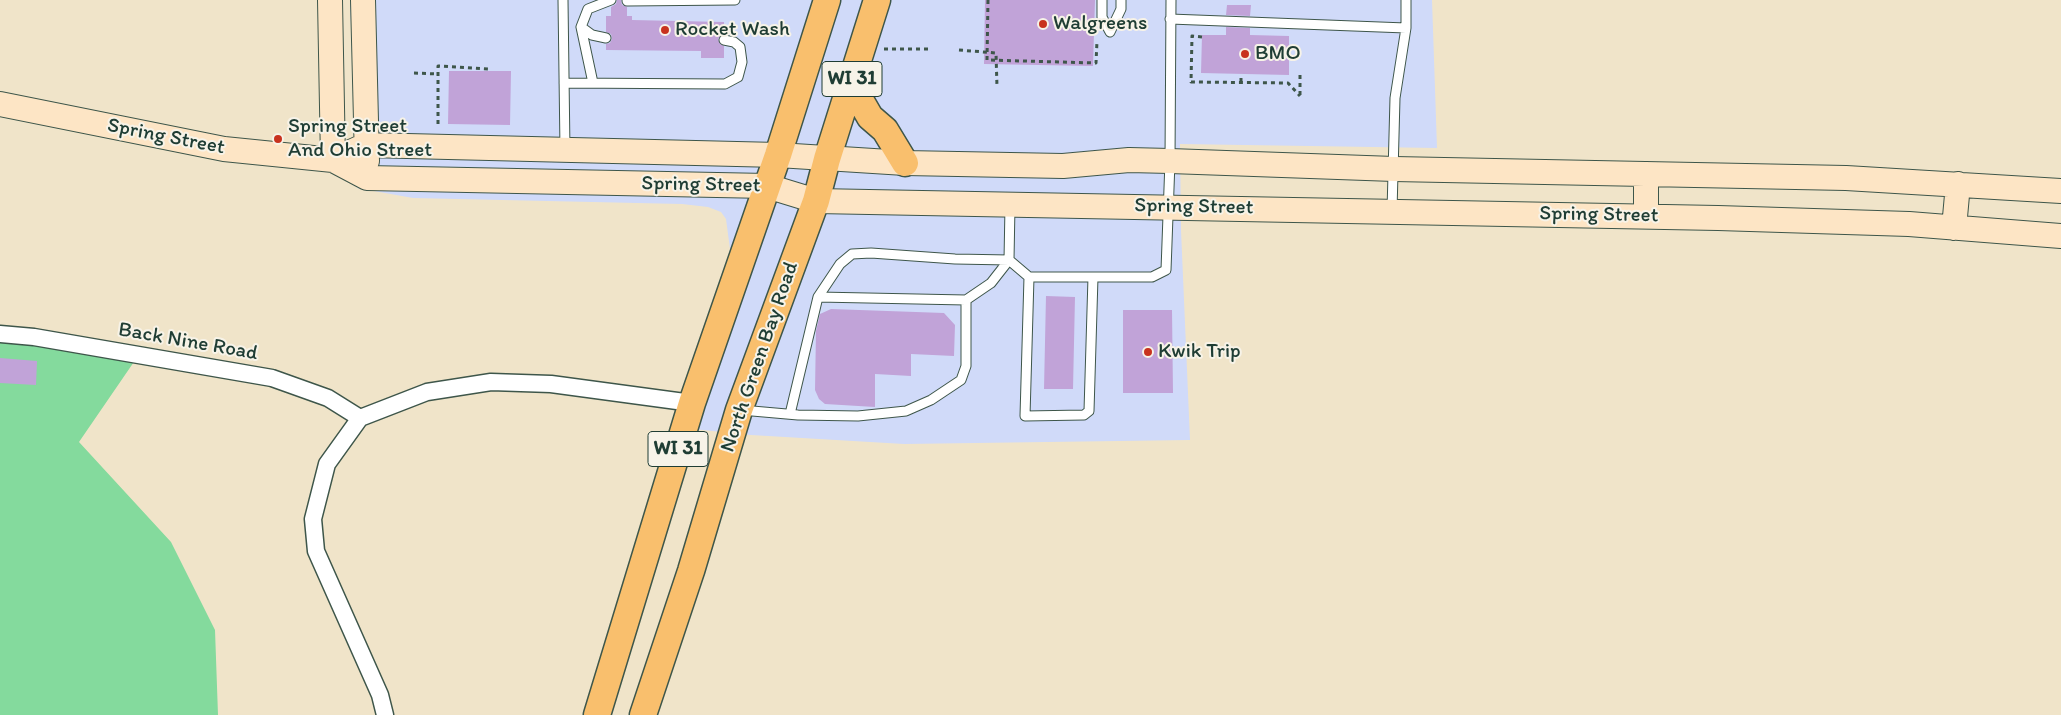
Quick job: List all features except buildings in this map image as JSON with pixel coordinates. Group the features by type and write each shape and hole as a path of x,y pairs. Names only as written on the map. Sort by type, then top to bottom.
{"main road":[{"path":"330,0 333,160"},
{"path":"363,0 367,178"},
{"name":"WI 31","path":"597,715 692,403 768,186 827,0"},
{"name":"North Green Bay Road","path":"644,715 691,570 739,410 816,201 827,159 872,52 877,0"},
{"path":"331,44 364,44"},
{"path":"872,52 859,98 870,117 885,130 905,163"},
{"name":"Spring Street","path":"0,104 224,149 333,160 367,178 768,186 816,201 1646,216 1890,224 2061,236"},
{"name":"Spring Street","path":"333,160 366,145 778,155 905,163 1063,166 1129,160 1394,169 1846,178 2061,191"},
{"path":"1646,174 1646,216"},
{"path":"1954,228 1958,184"}],"street":[{"name":"Back Nine Road","path":"0,334 34,337 272,378 328,398 360,418"},
{"path":"385,715 380,695 316,551 313,519 327,464 360,418 427,392 491,382 551,384 692,403"}],"lane":[{"path":"564,0 565,150"},
{"path":"593,83 581,27 588,9 611,0"},
{"path":"627,1 734,0"},
{"path":"1102,0 1102,17 1110,32 1121,10 1121,0"},
{"path":"790,414 818,297 840,264 852,254 871,253 955,259 1009,260 1029,277 1152,278 1166,270 1170,206 1171,0"},
{"path":"1392,211 1395,98 1406,28 1406,0"},
{"path":"1170,19 1406,28"},
{"path":"581,27 592,35 606,38"},
{"path":"564,83 725,84 738,77 742,62 740,47 734,42 724,40"},
{"path":"818,297 966,300 990,283 1009,260 1010,204"},
{"path":"1029,277 1025,416 1084,415 1089,411 1093,277"},
{"path":"739,410 858,416 906,412 931,400 961,380 966,366 966,300"}],"path":[{"path":"988,0 988,60 1096,63 1097,41"},
{"path":"1202,37 1192,36 1191,82 1288,83 1300,96 1300,73"},
{"path":"872,52 932,49"},
{"path":"960,50 996,52 997,87"},
{"path":"438,66 489,70"},
{"path":"438,66 449,70"},
{"path":"438,66 438,124"},
{"path":"414,73 438,74"},
{"path":"1241,74 1241,82"}],"shaded area":[{"path":"350,0 1432,0 1437,148 1180,144 1181,230 1190,440 904,444 751,435 674,427 728,261 730,249 726,219 721,212 708,207 682,204 413,198 357,188"}],"green space":[{"path":"0,334 138,356 79,442 171,542 215,630 218,715 0,715"}],"place":[{"name":"Walgreens","path":"1043,24"},
{"name":"Rocket Wash","path":"665,30"},
{"name":"BMO","path":"1245,54"},
{"name":"Spring Street And Ohio Street","path":"278,139"},
{"name":"Kwik Trip","path":"1148,352"}]}
